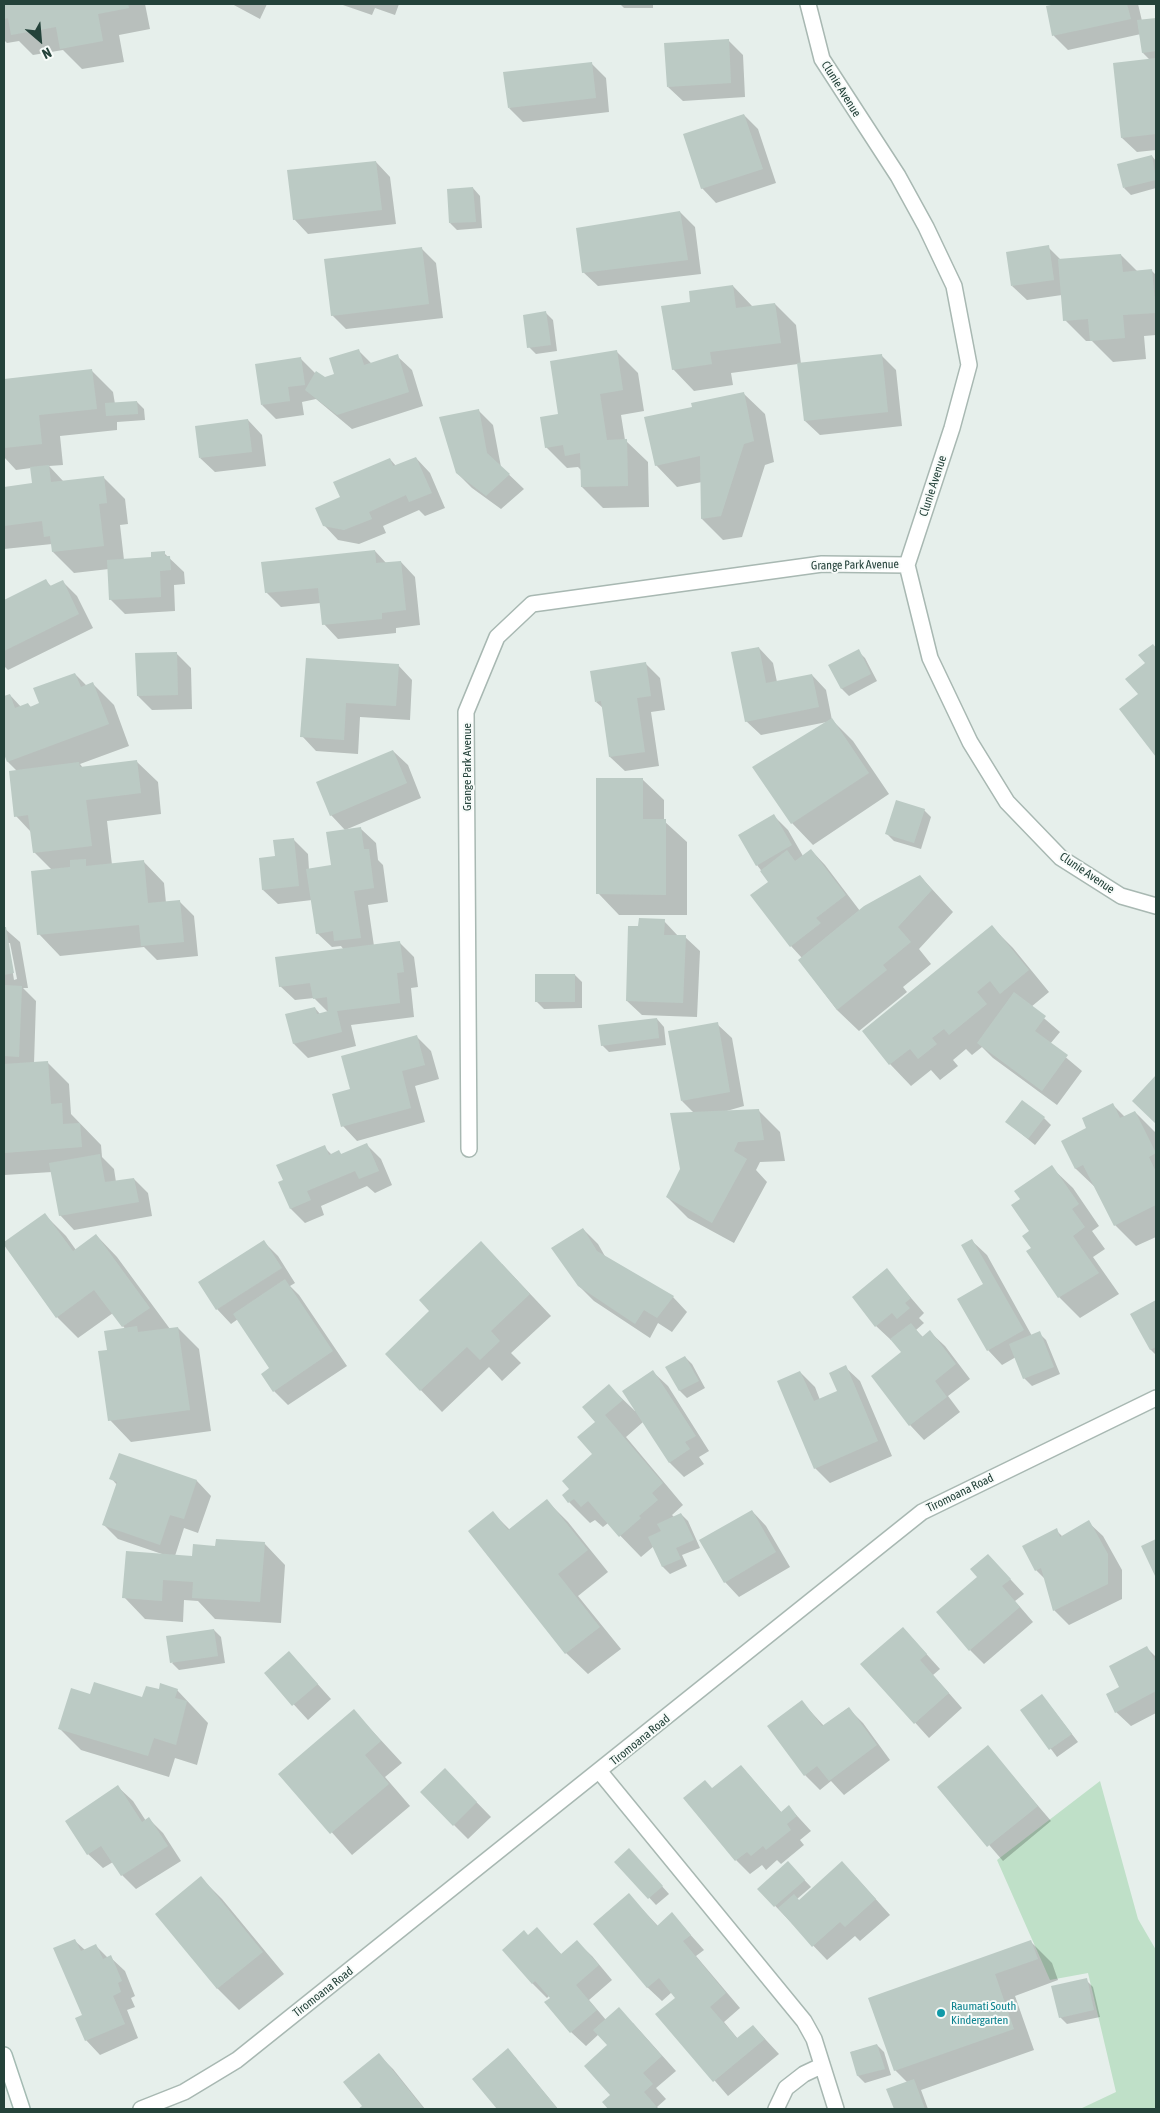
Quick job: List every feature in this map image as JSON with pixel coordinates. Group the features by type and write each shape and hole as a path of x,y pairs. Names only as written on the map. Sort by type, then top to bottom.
{"street":[{"name":"Clunie Avenue","path":"808,4 822,59 898,176 926,227 954,286 969,364 952,428 907,565 930,658 970,742 1006,802 1061,858 1122,896 1156,906"},
{"name":"Grange Park Avenue","path":"468,1149 466,712 497,637 532,604 822,564 907,565"},
{"name":"Tiromoana Road","path":"141,2109 184,2092 237,2060 600,1772 922,1512 1156,1398"},
{"path":"600,1772 804,2021 814,2039 836,2109"},
{"path":"4,2054 22,2109"},
{"path":"776,2109 786,2088 804,2074 821,2066"}],"green space":[{"path":"1100,1781 1138,1919 1156,1950 1156,2109 1080,2109 1116,2092 1088,1973 1050,1980 997,1860"}],"building":[{"path":"4,4 128,4 129,8 98,14 103,41 60,49 56,27 11,35 8,18 4,19"},
{"path":"1056,4 1127,4 1131,19 1052,36 1046,6"},
{"path":"1156,18 1156,51 1142,53 1137,20"},
{"path":"729,39 731,83 667,87 664,43"},
{"path":"1156,58 1156,134 1121,138 1113,63"},
{"path":"592,62 596,98 508,108 503,72"},
{"path":"744,114 763,169 701,189 683,134"},
{"path":"1152,155 1156,180 1123,188 1117,164"},
{"path":"376,161 382,210 293,220 287,170"},
{"path":"473,187 476,222 449,223 447,189"},
{"path":"680,211 688,260 582,273 576,228"},
{"path":"1049,245 1054,280 1011,286 1006,252"},
{"path":"422,247 429,304 331,316 324,259"},
{"path":"1121,254 1123,272 1152,269 1156,313 1123,315 1125,338 1090,341 1088,319 1063,321 1058,259"},
{"path":"733,285 736,308 775,303 781,343 710,352 712,364 672,370 661,306 690,302 689,291"},
{"path":"546,311 551,345 527,348 523,315"},
{"path":"359,349 364,365 398,354 409,392 337,415 305,390 316,371 325,377 334,374 329,358"},
{"path":"617,350 623,390 600,394 607,440 627,439 628,486 581,487 580,453 565,456 563,445 545,448 540,417 558,414 550,361"},
{"path":"882,354 888,412 804,421 797,363"},
{"path":"301,357 305,385 288,387 290,401 261,405 255,364"},
{"path":"92,369 97,409 39,415 42,444 4,448 4,379"},
{"path":"744,392 754,441 744,444 721,516 701,519 700,456 655,466 644,417 692,407 691,403"},
{"path":"137,401 138,414 106,416 105,403"},
{"path":"479,409 487,453 510,474 486,496 456,473 439,417"},
{"path":"248,419 252,452 199,458 195,426"},
{"path":"416,457 432,493 409,502 406,495 369,512 372,519 344,530 323,526 315,508 340,497 333,482 390,458 393,466"},
{"path":"49,465 51,482 104,476 107,503 99,504 104,546 52,552 50,536 44,537 42,521 4,526 4,487 32,483 30,467"},
{"path":"375,550 376,563 401,561 406,610 382,613 382,619 322,625 318,588 265,593 261,562"},
{"path":"165,551 165,556 170,556 171,570 160,571 161,597 109,600 107,560 151,557 151,552"},
{"path":"46,579 50,586 63,580 79,614 4,651 4,600"},
{"path":"1153,644 1156,648 1156,757 1119,709 1138,694 1125,679 1145,663 1138,655"},
{"path":"759,647 766,683 812,674 819,707 745,722 731,652"},
{"path":"859,649 871,674 841,689 828,665"},
{"path":"177,652 178,695 137,696 135,653"},
{"path":"306,658 399,664 396,706 346,703 344,740 300,737"},
{"path":"646,662 651,696 637,698 645,752 609,757 601,701 595,702 590,671"},
{"path":"75,673 81,687 93,682 109,724 7,762 4,754 4,696 10,694 15,708 28,703 30,707 39,703 33,688"},
{"path":"832,718 869,773 791,824 752,767"},
{"path":"393,750 407,783 330,816 316,782"},
{"path":"137,760 141,793 86,800 92,846 33,853 28,815 14,817 9,771 79,762 80,767"},
{"path":"596,778 643,778 643,819 666,819 666,895 596,894"},
{"path":"896,800 925,809 914,843 885,834"},
{"path":"774,814 792,845 756,866 738,835"},
{"path":"361,827 364,849 369,849 374,888 354,891 361,938 334,941 333,931 316,934 306,869 331,865 326,832"},
{"path":"294,838 299,886 262,890 259,858 275,856 273,840"},
{"path":"811,849 846,895 816,918 821,923 790,947 750,895 768,882 760,871 787,850 795,861"},
{"path":"86,859 86,866 144,860 148,903 180,900 184,942 141,946 139,925 37,935 31,871 70,867 70,860"},
{"path":"920,875 932,890 898,927 911,942 883,965 887,970 837,1010 798,960 864,906"},
{"path":"639,918 665,919 664,935 686,935 683,1003 626,1001 628,926 638,926"},
{"path":"992,925 1029,970 1000,994 990,981 977,992 987,1004 949,1035 944,1029 932,1038 937,1044 918,1059 910,1049 889,1065 862,1031"},
{"path":"4,927 6,927 14,973 4,975"},
{"path":"400,941 404,972 397,973 400,1003 337,1011 342,1032 293,1044 285,1014 315,1007 317,1014 328,1011 327,997 313,999 310,983 279,987 275,957"},
{"path":"535,974 575,974 575,1002 535,1002"},
{"path":"4,985 22,986 19,1057 4,1056"},
{"path":"1014,992 1046,1016 1035,1031 1068,1055 1042,1091 977,1043"},
{"path":"657,1018 659,1038 601,1046 598,1025"},
{"path":"718,1022 730,1092 681,1101 668,1031"},
{"path":"417,1035 425,1065 402,1071 411,1108 341,1127 332,1094 350,1089 341,1056"},
{"path":"48,1061 51,1104 62,1103 63,1124 80,1123 82,1147 4,1153 4,1064"},
{"path":"1156,1075 1156,1124 1132,1101"},
{"path":"1022,1100 1045,1117 1028,1139 1005,1122"},
{"path":"1113,1103 1120,1118 1135,1111 1156,1153 1149,1157 1156,1172 1156,1205 1114,1226 1083,1165 1075,1169 1061,1141 1086,1128 1082,1118"},
{"path":"759,1109 764,1140 738,1142 734,1151 747,1159 712,1223 666,1197 680,1169 670,1113"},
{"path":"367,1143 379,1171 359,1179 355,1171 307,1191 311,1200 290,1209 278,1182 283,1180 276,1165 325,1145 329,1155 339,1150 341,1154"},
{"path":"100,1154 105,1182 134,1178 139,1202 59,1216 49,1163"},
{"path":"1052,1165 1079,1204 1072,1209 1085,1227 1073,1236 1099,1273 1058,1298 1026,1251 1031,1248 1022,1236 1029,1231 1011,1205 1020,1199 1014,1191"},
{"path":"45,1213 73,1251 96,1234 150,1308 122,1327 94,1290 56,1318 4,1245 4,1242"},
{"path":"583,1228 597,1251 674,1296 657,1318 644,1310 635,1324 578,1286 551,1248"},
{"path":"972,1239 1024,1330 987,1351 957,1299 983,1284 961,1245"},
{"path":"264,1240 282,1268 216,1310 198,1282"},
{"path":"481,1241 530,1294 491,1331 500,1341 480,1360 467,1347 420,1391 385,1354 429,1311 419,1300"},
{"path":"887,1268 911,1298 905,1303 910,1308 897,1319 892,1313 875,1327 852,1297"},
{"path":"285,1279 333,1351 273,1392 261,1374 269,1368 233,1314"},
{"path":"1156,1300 1156,1347 1150,1350 1130,1314"},
{"path":"911,1323 922,1337 930,1330 956,1364 935,1381 947,1397 909,1426 871,1376 901,1352 890,1339"},
{"path":"137,1326 138,1332 178,1327 190,1410 108,1421 98,1351 107,1350 104,1331"},
{"path":"1040,1331 1054,1367 1023,1379 1009,1344"},
{"path":"685,1356 699,1381 679,1391 665,1367"},
{"path":"846,1365 878,1441 814,1469 777,1381 800,1371 814,1401 837,1391 829,1373"},
{"path":"653,1370 696,1436 685,1442 690,1449 669,1463 622,1391"},
{"path":"609,1384 623,1400 605,1415 663,1483 652,1493 658,1500 619,1537 588,1501 581,1507 574,1499 568,1503 562,1495 569,1489 562,1481 592,1454 577,1437 595,1422 582,1407"},
{"path":"119,1453 197,1480 184,1519 170,1515 160,1545 102,1525 117,1482 109,1479"},
{"path":"547,1499 588,1550 558,1574 600,1627 565,1654 468,1531 493,1511 508,1530"},
{"path":"752,1510 776,1552 724,1583 699,1540"},
{"path":"681,1513 694,1540 676,1548 681,1559 662,1567 648,1537 661,1531 657,1524"},
{"path":"1089,1520 1108,1554 1108,1584 1053,1611 1041,1568 1035,1571 1022,1546 1057,1528 1060,1537"},
{"path":"216,1539 265,1542 260,1602 192,1598 193,1582 163,1580 162,1601 122,1598 126,1551 192,1556 193,1544 215,1546"},
{"path":"1156,1539 1156,1578 1141,1546"},
{"path":"988,1554 1011,1579 1002,1586 1020,1607 969,1651 936,1612 977,1577 970,1569"},
{"path":"903,1627 927,1654 920,1660 949,1693 914,1724 860,1664"},
{"path":"214,1629 218,1656 170,1663 166,1636"},
{"path":"1147,1646 1156,1663 1156,1691 1115,1713 1106,1694 1119,1687 1109,1666"},
{"path":"289,1651 318,1684 292,1706 264,1673"},
{"path":"94,1682 142,1697 146,1686 159,1689 160,1683 178,1689 175,1698 187,1701 176,1745 154,1738 148,1756 58,1729 71,1688 90,1694"},
{"path":"1042,1694 1072,1734 1049,1750 1020,1710"},
{"path":"802,1700 822,1726 849,1707 877,1745 829,1781 817,1766 804,1776 767,1726"},
{"path":"354,1709 381,1741 365,1755 389,1784 330,1834 278,1774"},
{"path":"988,1745 1038,1806 987,1847 937,1787"},
{"path":"741,1765 781,1812 789,1805 797,1816 787,1824 791,1830 766,1850 763,1846 751,1856 747,1852 735,1861 683,1798 705,1780 712,1788"},
{"path":"445,1768 477,1802 453,1826 420,1792"},
{"path":"118,1785 142,1822 149,1817 168,1846 121,1876 101,1846 87,1855 65,1821"},
{"path":"629,1848 663,1886 648,1899 614,1862"},
{"path":"788,1861 805,1880 774,1907 757,1889"},
{"path":"842,1861 876,1899 845,1927 840,1922 812,1947 778,1908 794,1894 799,1900"},
{"path":"201,1876 263,1952 217,1989 155,1914"},
{"path":"629,1893 657,1926 672,1912 691,1935 683,1941 726,1993 710,2007 737,2038 753,2025 765,2039 713,2082 655,2014 675,1998 659,1978 647,1988 593,1924"},
{"path":"537,1927 561,1954 577,1940 599,1965 576,1985 597,2010 570,2033 544,2002 550,1998 535,1981 532,1984 502,1950 524,1930 528,1935"},
{"path":"75,1939 81,1951 96,1944 103,1959 111,1955 122,1981 118,1983 121,1992 113,1996 125,2024 85,2041 75,2018 82,2015 53,1948"},
{"name":"Raumati South Kindergarten","path":"1031,1940 1038,1959 995,1974 1014,2029 894,2071 868,1998"},
{"path":"1087,1978 1094,2010 1059,2018 1051,1986"},
{"path":"619,2007 662,2056 643,2073 653,2084 644,2092 657,2107 654,2109 608,2109 602,2102 610,2095 584,2066 607,2045 593,2030"},
{"path":"877,2044 885,2069 857,2076 850,2052"},
{"path":"508,2048 558,2109 497,2109 472,2079"},
{"path":"379,2053 424,2109 358,2109 362,2106 343,2082"},
{"path":"914,2079 925,2109 894,2109 886,2089"}],"place":[{"name":"Raumati South Kindergarten","path":"941,2013"}]}
